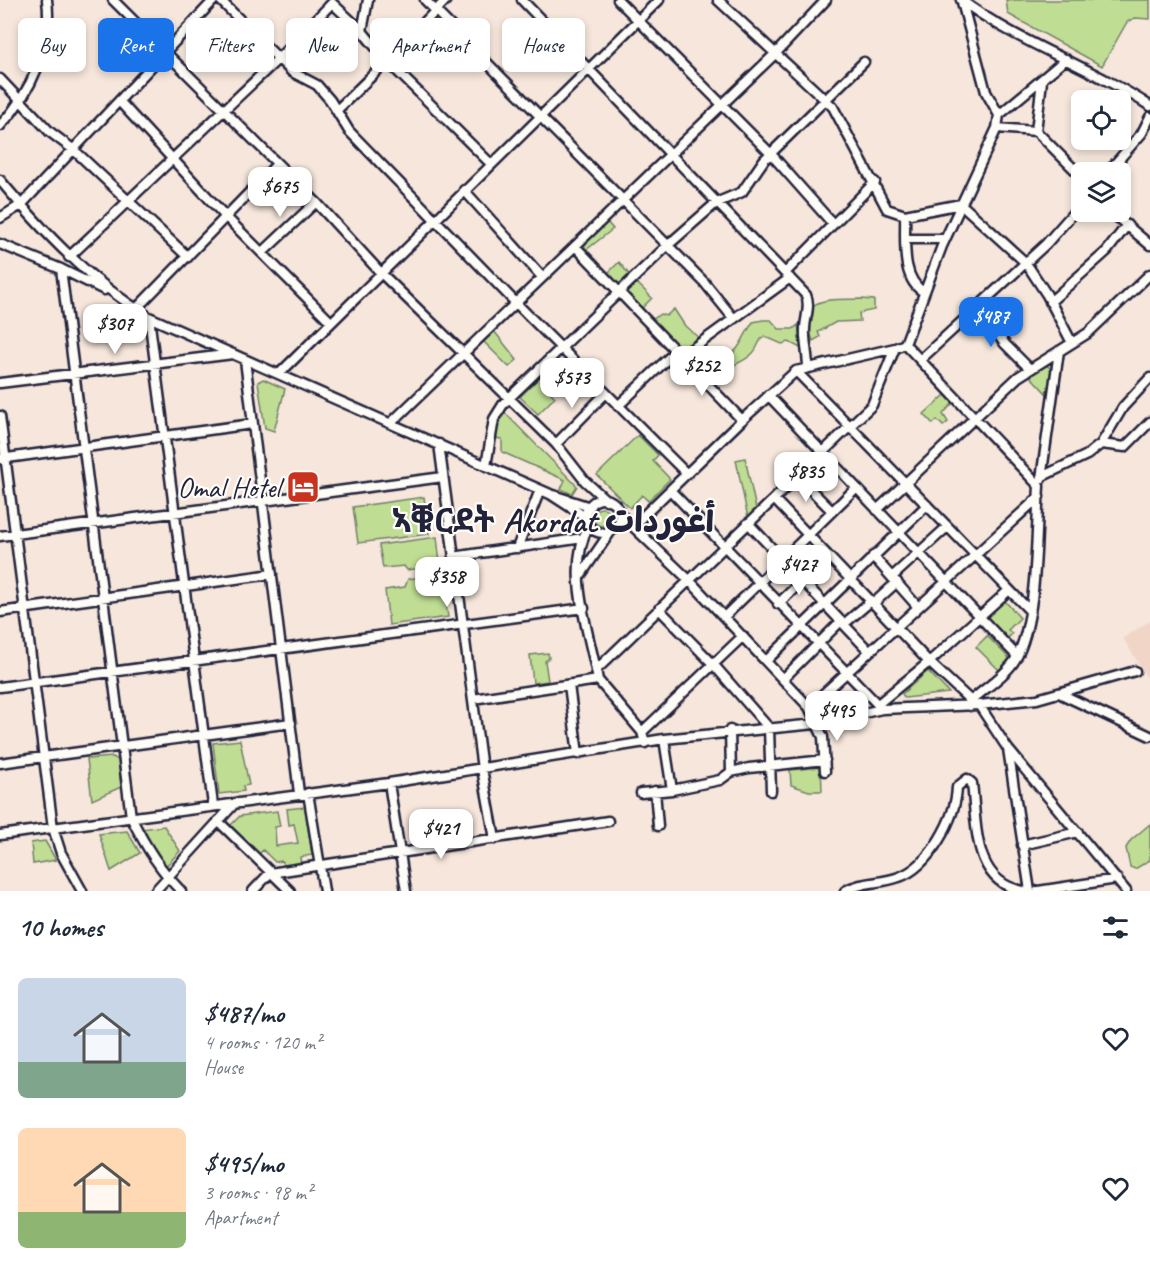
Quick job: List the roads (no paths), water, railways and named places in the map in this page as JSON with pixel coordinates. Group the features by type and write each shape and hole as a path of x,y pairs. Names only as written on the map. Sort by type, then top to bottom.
{"street":[{"path":"0,126 20,101 38,66 50,18 47,0"},
{"path":"113,0 131,18"},
{"path":"174,44 214,0"},
{"path":"220,0 292,72 317,85 349,131 686,473"},
{"path":"362,31 368,0"},
{"path":"425,0 721,300 734,319"},
{"path":"428,18 446,0"},
{"path":"522,0 787,275 808,300 804,332 808,348 808,368"},
{"path":"618,0 771,154 833,224"},
{"path":"280,373 330,321 658,0"},
{"path":"718,0 827,100 842,120 887,209 905,215 961,204"},
{"path":"391,423 776,53 826,0"},
{"path":"962,1 1066,59 1119,85 1150,106"},
{"path":"634,525 768,395 796,371 905,344 945,239 997,128 999,115 987,92 962,1"},
{"path":"69,257 172,156 279,58 331,2 370,41"},
{"path":"999,115 1066,59"},
{"path":"174,61 316,202 380,272 556,444 585,481 615,505 620,514 634,525 784,678 809,707 823,737 825,771"},
{"path":"486,466 494,419 510,398 667,246 716,203 742,192 754,177 757,168 864,62"},
{"path":"0,218 21,205 148,72"},
{"path":"337,111 376,72"},
{"path":"398,72 490,164"},
{"path":"0,79 50,132 74,150 188,257"},
{"path":"1036,131 1042,81"},
{"path":"120,102 172,156 226,218 330,321"},
{"path":"1117,162 1136,142 1150,117"},
{"path":"997,128 1036,131 1071,166"},
{"path":"136,309 277,164"},
{"path":"0,180 69,257 117,297"},
{"path":"618,406 679,354 734,319 787,275 875,182"},
{"path":"464,190 542,277"},
{"path":"262,252 316,202"},
{"path":"961,204 1026,263 1072,343"},
{"path":"905,215 908,267 912,283 924,292"},
{"path":"920,360 1026,263 1071,215"},
{"path":"1123,222 1150,245"},
{"path":"1050,302 1107,251 1127,225"},
{"path":"906,239 945,239"},
{"path":"0,244 61,269 117,297 149,317 540,490 591,505 606,500"},
{"path":"575,246 742,420"},
{"path":"61,269 131,817 145,845 168,878 181,891"},
{"path":"877,510 974,417 1029,369 1088,333 1150,274"},
{"path":"977,307 1005,344 1029,369"},
{"path":"149,317 213,805"},
{"path":"905,344 974,417 1040,481"},
{"path":"596,670 872,405 895,348"},
{"path":"973,704 1017,656 1026,631 1040,481 1059,351"},
{"path":"0,383 234,354"},
{"path":"245,360 291,723 321,866 324,891"},
{"path":"796,371 1029,610"},
{"path":"1040,481 1088,455 1101,444 1123,407 1150,378"},
{"path":"556,444 606,393"},
{"path":"768,395 1017,656"},
{"path":"0,416 3,459 15,533 53,828 61,853 82,891"},
{"path":"1101,444 1125,447 1150,422"},
{"path":"3,459 252,424"},
{"path":"439,444 482,768 495,839"},
{"path":"0,536 443,477"},
{"path":"798,477 832,511"},
{"path":"585,481 591,505 583,538 579,576 598,680 642,732 645,743"},
{"path":"724,617 856,488"},
{"path":"517,548 540,490"},
{"path":"670,490 800,627 880,706"},
{"path":"550,494 588,521 595,531 611,531"},
{"path":"809,707 1039,497"},
{"path":"774,499 929,663 973,704 1126,891"},
{"path":"767,660 927,505"},
{"path":"579,576 594,551 618,524 620,514"},
{"path":"748,523 869,651"},
{"path":"784,678 818,644 873,602 918,553 947,527"},
{"path":"453,557 583,538"},
{"path":"778,604 828,556"},
{"path":"873,556 918,607"},
{"path":"0,612 272,574"},
{"path":"880,706 1008,591"},
{"path":"0,687 584,608"},
{"path":"659,609 713,664 769,728 771,791"},
{"path":"642,732 743,636"},
{"path":"0,835 389,783 730,730 815,724 880,706 973,704 1061,694 1135,671"},
{"path":"473,699 598,680"},
{"path":"569,685 578,754"},
{"path":"1061,694 1150,736"},
{"path":"0,763 291,723"},
{"path":"730,730 731,772"},
{"path":"664,739 672,790"},
{"path":"1008,749 1030,891"},
{"path":"641,793 672,790 720,780 731,772 825,760"},
{"path":"845,891 868,882 901,877 919,864 944,832 955,807 957,787 966,779 972,783 984,865 995,879 1023,891"},
{"path":"389,783 406,891"},
{"path":"655,791 658,826"},
{"path":"155,891 235,802"},
{"path":"218,821 290,891"},
{"path":"253,891 270,873 608,821"},
{"path":"1022,845 1078,832"},
{"path":"1038,891 1117,879"}],"place":[{"name":"Omal Hotel","path":"303,487"}],"district":[{"name":"ኣቑርደት Akordat أغوردات","path":"553,520"}]}
